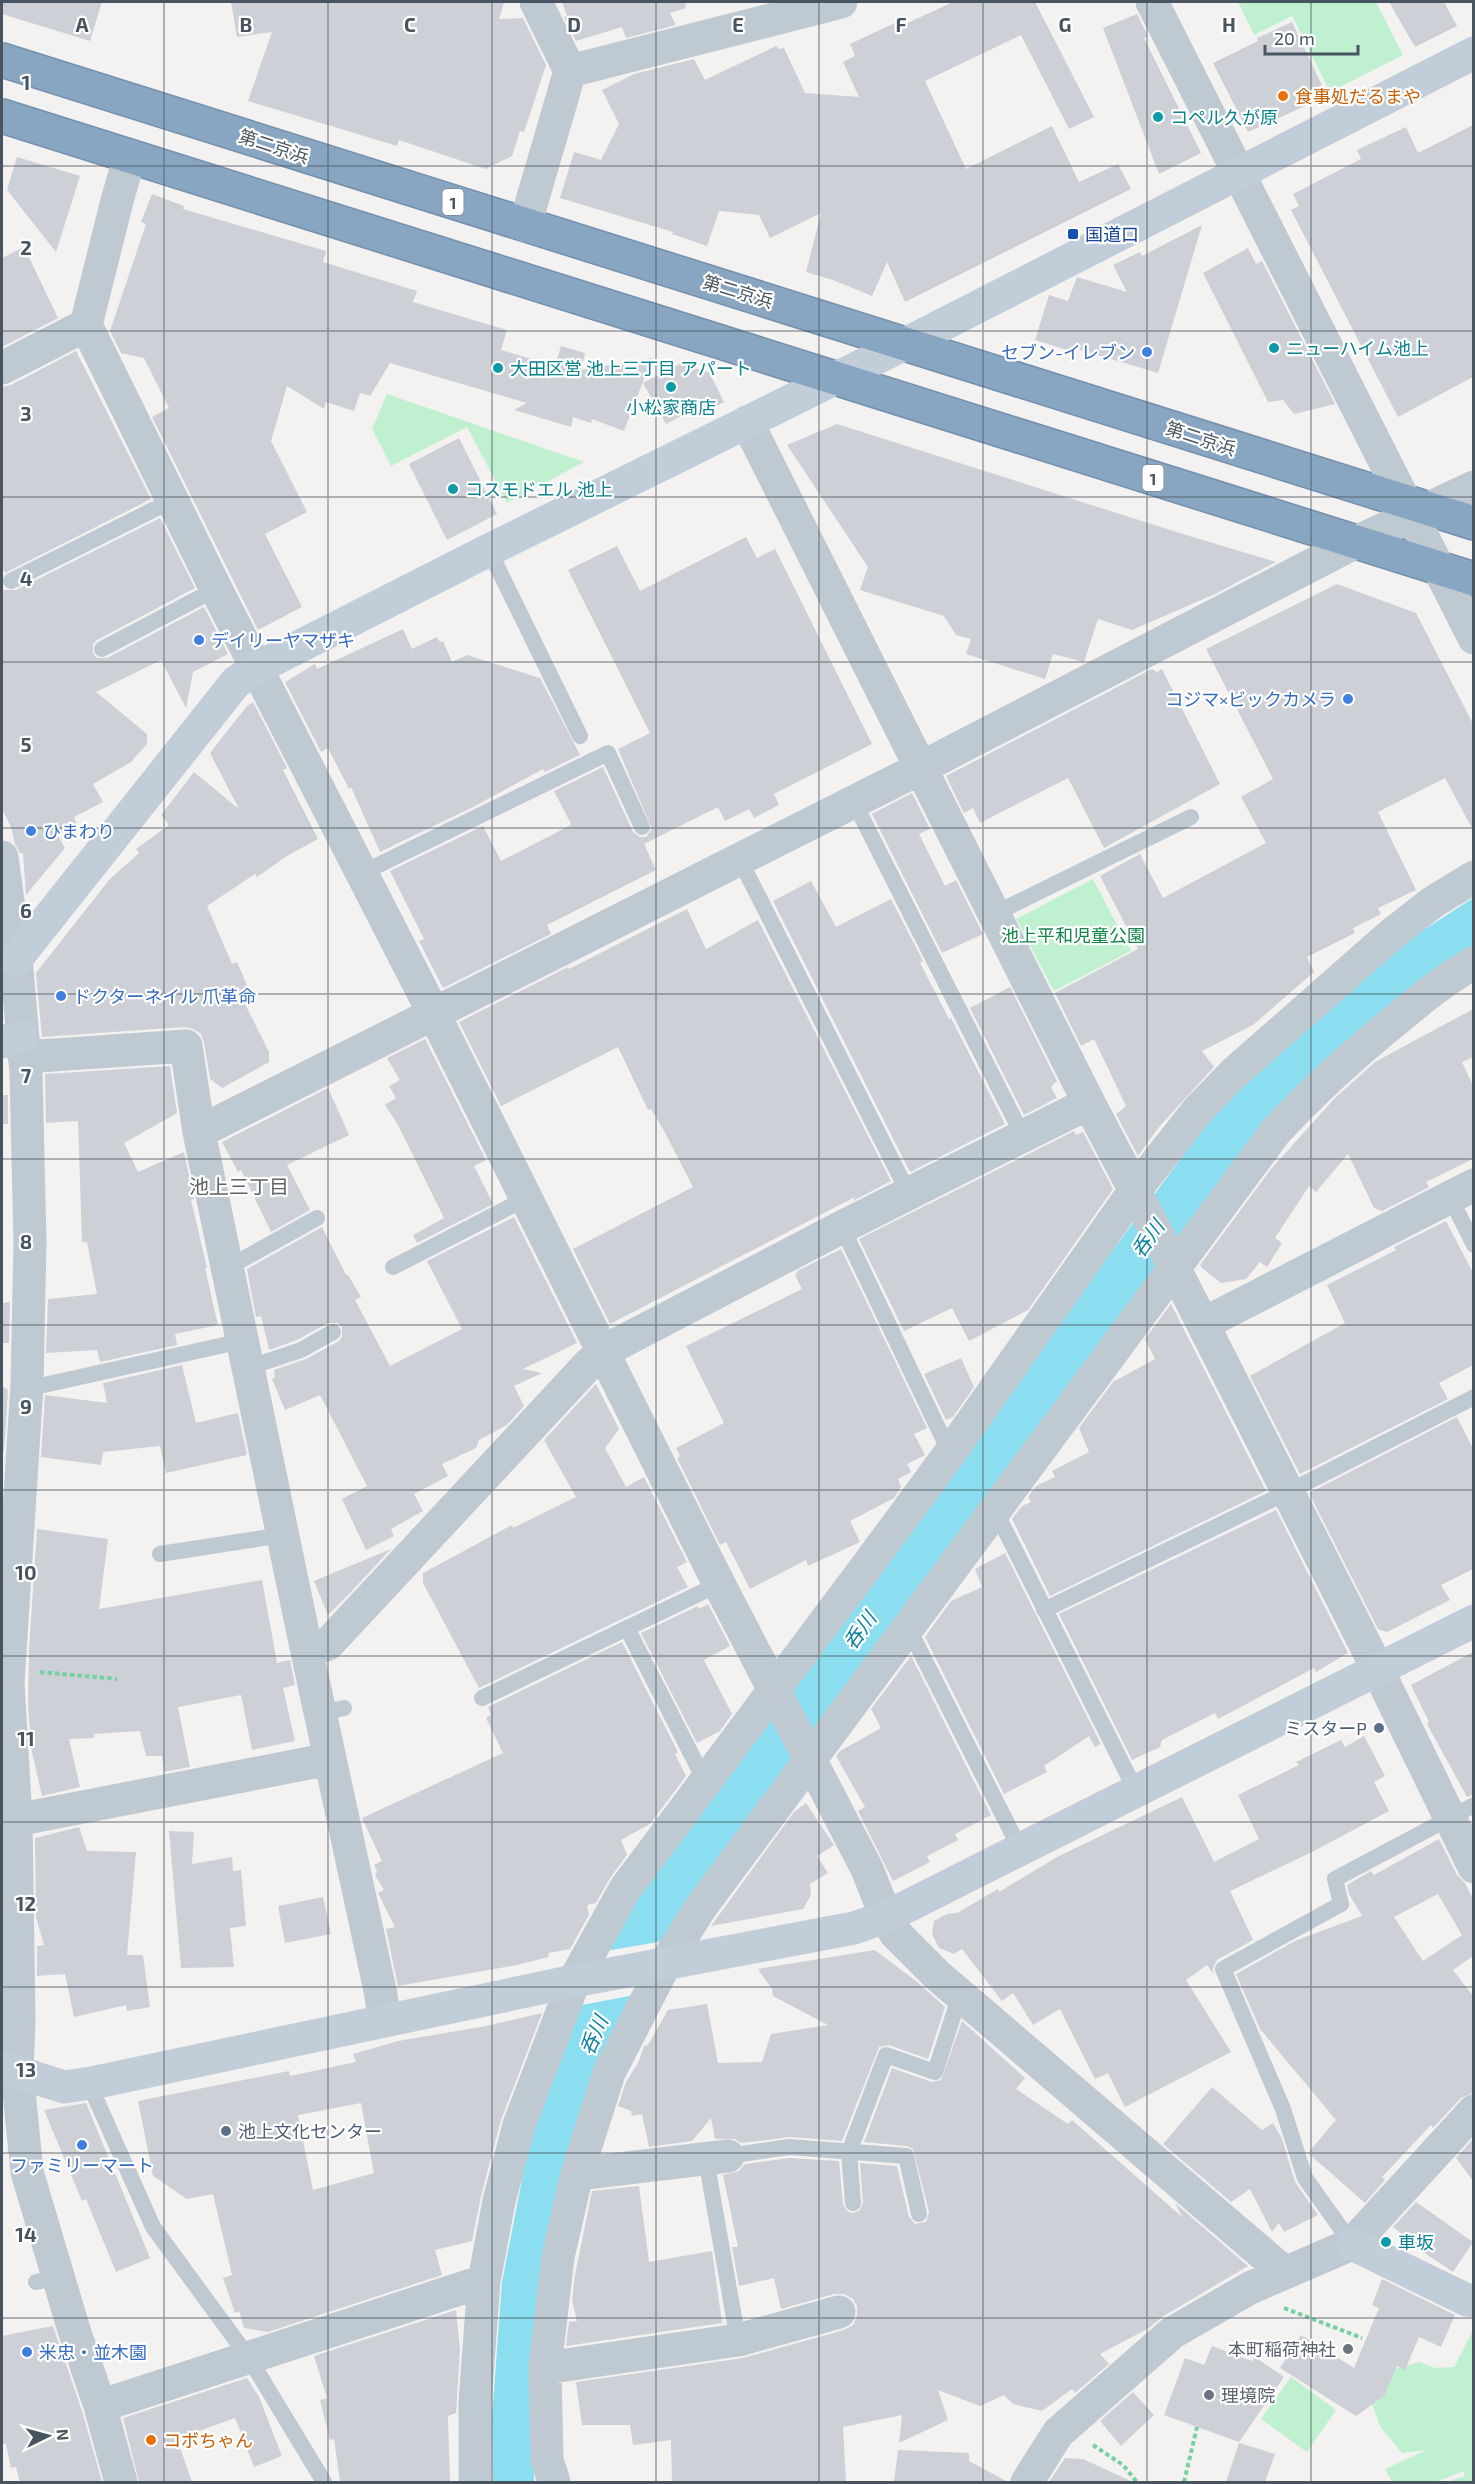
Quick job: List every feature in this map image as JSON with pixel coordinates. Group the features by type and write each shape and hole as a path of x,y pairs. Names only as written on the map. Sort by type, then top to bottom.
{"highway":[{"name":"第二京浜","path":"2,60 904,344 1414,509 1473,523"},
{"name":"1","path":"2,116 1473,579"}],"street":[{"path":"525,225 570,71 536,2"},
{"path":"570,71 841,2"},
{"path":"1152,2 1238,173 1414,509 1438,568 1473,638"},
{"path":"16,959 236,682 257,668 904,344 1473,53"},
{"path":"130,156 86,325 216,589 362,873 406,972 434,1014 719,1584 867,1869 886,1917 895,1933 960,1995 1284,2272"},
{"path":"2,368 86,325"},
{"path":"747,422 1089,1103 1379,1670 1461,1811 1473,1867"},
{"path":"199,1132 921,768 1356,542 1414,509 1473,487"},
{"path":"2,857 16,959 16,1046 30,1242 27,1385 9,1670 16,1820 19,2021 9,2070 47,2280 100,2406 121,2482"},
{"path":"475,2482 475,2402 484,2281 498,2201 519,2126 579,1980 625,1889 776,1692 1139,1197 1198,1110 1234,1073 1392,934 1433,902 1473,877"},
{"path":"554,2482 547,2460 545,2368 558,2257 577,2175 609,2073 661,1965 700,1907 809,1757 995,1510 1173,1264 1276,1131 1316,1088 1363,1046 1450,976 1473,963"},
{"path":"16,1046 186,1046 199,1132 307,1652 332,1711 340,1774 384,2020"},
{"path":"307,1652 328,1644 588,1365 604,1351 842,1227 1089,1103"},
{"path":"1203,1324 1462,1191"},
{"path":"9,2070 64,2087 92,2083 579,1980 855,1928 886,1917 1473,1621"},
{"path":"16,1820 340,1774"},
{"path":"1027,2482 1058,2433 1172,2333 1247,2290 1352,2244 1473,2111"},
{"path":"577,2175 717,2158"},
{"path":"1352,2244 1473,2301"},
{"path":"100,2406 484,2281"},
{"path":"545,2368 738,2340 839,2312"}],"lane":[{"path":"11,581 173,500"},
{"path":"489,550 580,736"},
{"path":"102,649 216,589"},
{"path":"362,873 608,753 642,827"},
{"path":"854,802 1023,1136"},
{"path":"994,914 1191,817"},
{"path":"740,860 909,1194"},
{"path":"1462,1191 1473,1245"},
{"path":"393,1267 527,1198"},
{"path":"227,1268 317,1218"},
{"path":"842,1227 950,1453"},
{"path":"27,1385 44,1385 245,1355 300,1350 333,1332"},
{"path":"1044,1610 1288,1492 1473,1397"},
{"path":"995,1510 1136,1791"},
{"path":"160,1554 282,1535"},
{"path":"482,1698 719,1584"},
{"path":"908,1627 1020,1849"},
{"path":"627,1628 706,1783"},
{"path":"1352,2244 1305,2178 1283,2109 1223,1969 1341,1904 1335,1879 1461,1811"},
{"path":"852,2203 849,2152 886,2055 935,2072 960,1995"},
{"path":"92,2083 95,2097 153,2226 249,2358 324,2482"},
{"path":"738,2340 717,2158 789,2147 906,2156 919,2214"}],"path":[{"path":"9,1670 117,1679"},
{"path":"1247,2290 1266,2301 1362,2338"},
{"path":"1065,2426 1124,2465 1137,2482"},
{"path":"1184,2482 1197,2427"}],"green space":[{"path":"1238,2 1376,2 1403,55 1330,92 1292,16 1254,35"},
{"path":"387,394 584,462 507,503 467,427 391,466 372,429"},
{"name":"池上平和児童公園","path":"1093,879 1131,951 1054,991 1016,919"},
{"path":"1473,2330 1473,2482 1448,2482 1464,2476 1464,2471 1436,2482 1392,2482 1385,2469 1427,2450 1402,2453 1381,2428 1363,2381 1367,2377 1419,2362 1435,2368 1454,2367"},
{"path":"1291,2377 1336,2410 1307,2452 1261,2419"}],"water":[{"name":"呑川","path":"1473,898 1473,950 1360,1033 636,1994 534,2423 534,2482 493,2482 492,2417 502,2282 526,2159 552,2066 636,1891 1226,1098 1393,950"}],"pier":[{"path":"669,1940 640,1994 571,2007 600,1952"}],"building":[{"path":"2,2 102,2 90,41 2,14"},
{"path":"231,2 504,2 499,19 523,18 546,65 524,132 520,131 512,156 486,169 399,140 397,146 248,101 272,32 237,37"},
{"path":"562,2 685,2 686,8 670,13 676,25 626,38 622,27 576,41 564,17 567,16"},
{"path":"953,2 1035,2 1094,117 1069,129 1021,35 925,81 966,169 1052,126 1079,182 1118,164 1131,189 905,302 887,262 872,296 806,272 821,213 770,238 759,215 719,211 707,246 672,234 673,232 560,198 574,152 601,160 619,124 602,90 634,74 694,59 705,80 776,46 779,49 784,48 805,93 859,97 843,62 855,56 850,44 897,22 899,27"},
{"path":"1389,2 1444,2 1457,26 1415,47"},
{"path":"1137,14 1148,36 1144,38 1201,153 1159,174 1103,28"},
{"path":"1292,22 1327,96 1248,132 1213,63 1258,41 1257,38"},
{"path":"1473,125 1473,377 1398,417 1291,210 1299,206 1293,194 1361,159 1357,150 1406,127 1418,153"},
{"path":"17,157 80,176 56,252 7,190"},
{"path":"152,194 184,206 183,209 326,251 323,262 417,291 413,302 507,330 501,350 555,366 561,346 585,353 581,370 652,358 624,431 592,419 591,423 573,417 571,427 514,410 527,403 390,363 370,396 360,393 354,411 326,402 324,409 287,386 271,441 307,512 265,534 302,607 258,630 152,417 169,408 144,358 121,353 110,331 146,224 141,222"},
{"path":"1202,225 1158,373 1071,347 1070,351 1035,340 1049,295 1068,301 1077,277 1127,292 1113,265 1140,252 1142,256"},
{"path":"24,247 58,318 2,347 2,258"},
{"name":"ニューハイム池上","path":"1248,248 1256,264 1262,261 1335,404 1294,414 1283,400 1268,402 1203,273"},
{"path":"76,351 151,499 5,573 2,566 2,387 11,385"},
{"name":"小松家商店","path":"679,364 709,372 724,402 692,418 689,412 666,424 643,383"},
{"path":"837,424 1276,562 1215,594 1132,630 1098,619 1084,662 1053,654 1045,679 966,654 971,639 956,635 944,616 860,590 868,567 787,445"},
{"name":"コスモドエル 池上","path":"459,438 497,514 447,540 409,464"},
{"path":"160,518 195,588 97,640 93,644 93,653 97,658 107,658 204,607 228,654 193,672 186,708 161,660 96,692 147,734 147,744 131,762 93,784 103,802 74,817 77,824 58,836 65,848 26,895 23,853 20,853 15,844 11,827 2,809 2,590 16,590"},
{"path":"746,537 757,558 775,549 872,744 774,794 779,805 754,818 749,809 725,821 718,807 644,844 656,870 547,925 551,934 443,988 419,941 424,939 390,871 483,826 501,861 569,826 571,824 554,791 603,767 633,832 640,837 646,837 652,829 618,749 650,733 568,570 617,546 640,591"},
{"path":"1337,584 1416,613 1473,724 1473,830 1445,778 1378,812 1416,890 1378,908 1381,914 1353,928 1355,933 1307,957 1314,972 1253,1025 1202,1051 1214,1067 1159,1127 1138,1156 1116,1114 1126,1106 1094,1039 1081,1046 1055,993 1138,949 1100,876 1140,854 1163,898 1266,843 1241,797 1273,779 1206,649"},
{"path":"403,629 412,649 437,637 440,642 443,641 452,662 467,655 540,678 580,755 545,772 543,769 473,807 380,852 351,787 349,789 328,748 321,752 285,682 315,664 317,669"},
{"path":"1152,669 1157,672 1162,669 1220,784 1104,848 1068,778 980,823 973,808 964,813 946,776"},
{"path":"253,702 287,768 283,770 318,839 287,856 257,877 255,874 207,906 232,964 237,962 253,999 244,1002 269,1052 269,1062 222,1088 210,1079 201,1034 193,1029 185,1027 42,1037 36,973 109,880 139,853 136,849 169,825 161,815 194,772 239,809 210,753 247,706"},
{"path":"912,793 930,829 919,834 945,886 956,880 983,934 942,953 872,814"},
{"path":"811,881 836,927 891,899 923,961 920,963 1005,1124 910,1172 773,901"},
{"path":"687,909 706,949 758,920 891,1181 853,1201 855,1197 610,1324 573,1249 693,1187 663,1129 651,1109 648,1110 618,1047 501,1106 459,1022"},
{"path":"1010,987 1057,1081 1051,1087 1057,1098 1024,1115 970,1008"},
{"path":"1473,1009 1473,1057 1462,1062 1473,1086 1473,1159 1426,1182 1429,1187 1382,1211 1374,1208 1348,1154 1316,1192 1309,1186 1275,1238 1282,1243 1267,1267 1260,1262 1246,1279 1221,1283 1202,1268 1200,1265 1271,1169 1334,1099 1375,1062"},
{"path":"425,1039 486,1160 474,1166 493,1204 417,1243 413,1235 444,1218 398,1125 385,1105 396,1098 389,1086 400,1080 387,1058"},
{"path":"170,1066 177,1113 124,1143 138,1172 184,1152 194,1199 191,1200 218,1325 175,1334 177,1345 100,1362 97,1350 46,1353 48,1299 97,1294 87,1242 82,1242 78,1121 46,1123 45,1074"},
{"path":"328,1088 349,1135 287,1165 310,1210 271,1232 241,1170 238,1172 222,1142"},
{"path":"2,1095 8,1095 8,1124 2,1124"},
{"path":"1074,1131 1076,1135 1083,1132 1113,1189 1028,1310 969,1341 952,1308 904,1331 859,1239"},
{"path":"514,1217 577,1343 523,1369 542,1373 514,1386 524,1406 507,1425 479,1440 476,1448 442,1464 448,1476 414,1494 423,1511 391,1529 394,1536 366,1550 342,1499 367,1486 320,1395 285,1410 272,1379 275,1377 274,1370 306,1359 339,1341 342,1337 342,1327 338,1323 328,1323 297,1340 269,1350 261,1316 256,1317 247,1269 322,1227 346,1275 361,1297 355,1300 390,1366 462,1329 427,1261"},
{"path":"1446,1221 1473,1273 1473,1365 1439,1383 1448,1399 1300,1474 1250,1376 1345,1323 1327,1285 1396,1250 1394,1247"},
{"path":"841,1249 927,1428 914,1434 925,1455 907,1464 911,1472 898,1479 901,1487 894,1498 850,1521 860,1542 808,1566 806,1560 750,1589 726,1542 720,1545 677,1458 680,1456 676,1448 724,1423 686,1346 802,1289 795,1275 799,1270"},
{"path":"10,1302 9,1343 2,1343 2,1303"},
{"path":"1171,1304 1266,1491 1050,1596 1012,1519 1022,1506 1031,1502 1028,1497 1036,1486 1055,1477 1052,1471 1089,1452 1079,1428 1113,1382 1155,1359 1145,1339"},
{"path":"961,1358 974,1387 953,1417 946,1420 924,1374"},
{"path":"182,1365 196,1423 238,1413 247,1455 166,1473 160,1446 103,1452 101,1465 41,1457 45,1395 107,1403 103,1383"},
{"path":"596,1384 619,1429 605,1448 626,1487 644,1477 687,1562 677,1567 688,1587 479,1688 423,1583 423,1573 512,1525 513,1528 576,1497 544,1440"},
{"path":"2,1386 8,1390 4,1452 2,1452"},
{"path":"1457,1417 1473,1449 1473,1569 1441,1585 1450,1600 1387,1632 1378,1629 1309,1493"},
{"path":"1276,1510 1348,1653 1316,1672 1314,1668 1218,1719 1215,1713 1162,1740 1160,1747 1132,1760 1059,1614"},
{"path":"37,1529 108,1539 99,1609 262,1580 277,1663 290,1660 295,1685 283,1688 295,1741 252,1750 241,1695 178,1707 190,1767 164,1772 162,1756 146,1756 140,1731 94,1734 94,1738 69,1739 80,1787 42,1796 31,1748 28,1705 29,1650"},
{"path":"391,1549 349,1594 328,1615 314,1581"},
{"path":"1005,1553 1101,1744 1095,1747 1089,1736 1044,1766 1047,1772 1004,1794 925,1637 951,1601 982,1587 975,1569"},
{"path":"708,1604 730,1646 704,1660 732,1714 720,1731 697,1743 641,1633 698,1606 699,1609"},
{"path":"622,1642 678,1752 675,1754 686,1776 650,1824 621,1840 627,1855 610,1878 596,1903 587,1905 589,1915 570,1949 548,1953 549,1957 517,1965 398,1986 386,1929 395,1927 378,1893 384,1890 375,1875 377,1871 374,1865 382,1861 362,1818 503,1753 486,1718 491,1715 488,1707"},
{"path":"1473,1652 1473,1795 1467,1797 1427,1724 1429,1722 1411,1685"},
{"path":"911,1656 991,1815 955,1834 958,1840 927,1856 930,1862 893,1881 858,1811 865,1807 836,1756 840,1751 881,1728 871,1709"},
{"path":"1364,1736 1385,1776 1374,1782 1389,1811 1314,1851 1230,1891 1253,1940 1217,1960 1213,1973 1207,1965 1186,1980 1231,2052 1125,2107 1108,2073 1095,2079 1060,2009 1033,2025 1013,1993 1002,2001 962,1949 954,1954 939,1948 932,1934 934,1921 947,1914 957,1913 998,1889 999,1892 1059,1856 1182,1797 1214,1862 1259,1839 1238,1795 1299,1765 1296,1762 1341,1740 1345,1747"},
{"path":"806,1803 834,1845 817,1856 828,1873 810,1884 811,1895 803,1909 711,1926 794,1812"},
{"path":"79,1827 87,1851 136,1852 127,1955 143,1955 150,2007 127,2011 126,2005 74,2017 65,1974 37,1976 37,1946 44,1945 36,1917 35,1838"},
{"path":"169,1831 194,1832 192,1864 232,1857 233,1871 241,1870 246,1926 230,1928 234,1967 181,1968"},
{"path":"1439,1839 1457,1875 1465,1883 1473,1899 1473,1956 1453,1970 1473,1996 1473,2093 1461,2098 1433,2128 1431,2125 1382,2177 1385,2180 1365,2203 1308,2153 1336,2120 1260,2029 1236,1974 1297,1940 1362,1916 1349,1894 1347,1885 1371,1871 1374,1875","holes":["1438,1894 1462,1935 1423,1961 1394,1917"]},
{"path":"323,1897 331,1934 285,1943 278,1906"},
{"path":"875,1950 916,1981 945,2007 928,2059 889,2045 879,2047 842,2141 790,2137 741,2143 735,2139 715,2139 711,2118 692,2141 649,2147 642,2114 632,2116 631,2111 618,2106 626,2082 639,2061 644,2046 648,2045 668,2010 707,2004 718,2063 762,2062 771,2034 828,2025 773,1996 772,1989 758,1969"},
{"path":"542,2013 501,2120 472,2241 435,2250 442,2275 268,2332 244,2328 239,2311 235,2313 223,2278 232,2275 213,2194 187,2199 153,2176 138,2101 289,2071 290,2076 356,2062 353,2054 398,2041 486,2026","holes":["361,2103 374,2173 313,2190 298,2115"]},
{"path":"962,2021 1025,2078 1016,2089 1068,2124 1072,2120 1182,2217 1175,2203 1248,2266 1162,2317 1149,2328 1100,2354 1109,2364 1075,2393 1072,2389 1042,2411 1013,2404 1004,2395 980,2406 938,2390 948,2420 899,2443 902,2415 843,2427 846,2482 672,2482 671,2440 633,2445 630,2425 582,2425 576,2382 743,2358 844,2330 853,2325 857,2316 857,2306 853,2299 844,2294 834,2294 781,2309 774,2278 739,2286 732,2247 738,2247 723,2175 739,2171 745,2164 789,2158 839,2161 843,2204 848,2212 853,2213 859,2211 863,2203 860,2163 897,2166 909,2217 915,2224 926,2222 929,2212 913,2149 907,2146 864,2142 892,2068 932,2082 941,2080"},
{"path":"1212,2087 1262,2130 1273,2123 1282,2139 1295,2182 1318,2215 1284,2232 1279,2223 1272,2232 1250,2189 1231,2202 1163,2144"},
{"path":"86,2103 150,2258 116,2272 86,2199 82,2201 44,2110"},
{"path":"1473,2139 1473,2181 1456,2158"},
{"path":"639,2186 649,2262 712,2251 722,2323 566,2346 569,2322 577,2321 572,2300 592,2191"},
{"path":"1416,2202 1473,2242 1453,2272 1399,2236 1401,2233 1393,2227"},
{"path":"1382,2279 1455,2315 1441,2347 1419,2337 1405,2370 1397,2366 1384,2396 1356,2416 1280,2368 1301,2335 1354,2368 1379,2308 1372,2305"},
{"path":"456,2310 460,2349 456,2413 448,2416 450,2482 340,2482 334,2439 330,2440 320,2400 327,2398 314,2356"},
{"path":"53,2326 83,2414 102,2482 20,2482 16,2467 11,2468 6,2444 2,2444 2,2336"},
{"path":"1212,2346 1252,2361 1255,2357 1284,2377 1239,2442 1164,2415 1185,2358 1204,2365"},
{"path":"247,2378 259,2397 282,2456 254,2467 235,2418 177,2439 192,2482 139,2482 123,2418"},
{"path":"1133,2392 1154,2415 1121,2446 1100,2421"},
{"path":"1239,2443 1275,2454 1265,2482 1226,2482"},
{"path":"898,2450 969,2453 969,2461 1008,2482 894,2482"},
{"path":"1065,2458 1083,2459 1133,2482 1049,2482"}],"place":[{"name":"食事処だるまや","path":"1283,96"},
{"name":"コペル久が原","path":"1158,117"},
{"name":"国道口","path":"1073,234"},
{"name":"ニューハイム池上","path":"1274,348"},
{"name":"セブン-イレブン","path":"1147,352"},
{"name":"大田区営 池上三丁目 アパート","path":"498,368"},
{"name":"小松家商店","path":"671,387"},
{"name":"コスモドエル 池上","path":"453,489"},
{"name":"デイリーヤマザキ","path":"199,640"},
{"name":"コジマ×ビックカメラ","path":"1348,699"},
{"name":"ひまわり","path":"31,831"},
{"name":"ドクターネイル 爪革命","path":"61,996"},
{"name":"ミスターP","path":"1379,1728"},
{"name":"池上文化センター","path":"226,2131"},
{"name":"ファミリーマート","path":"82,2145"},
{"name":"車坂","path":"1386,2242"},
{"name":"本町稲荷神社","path":"1348,2349"},
{"name":"米忠・並木園","path":"27,2352"},
{"name":"理境院","path":"1209,2395"},
{"name":"コボちゃん","path":"151,2440"}],"district":[{"name":"池上三丁目","path":"239,1186"}]}
